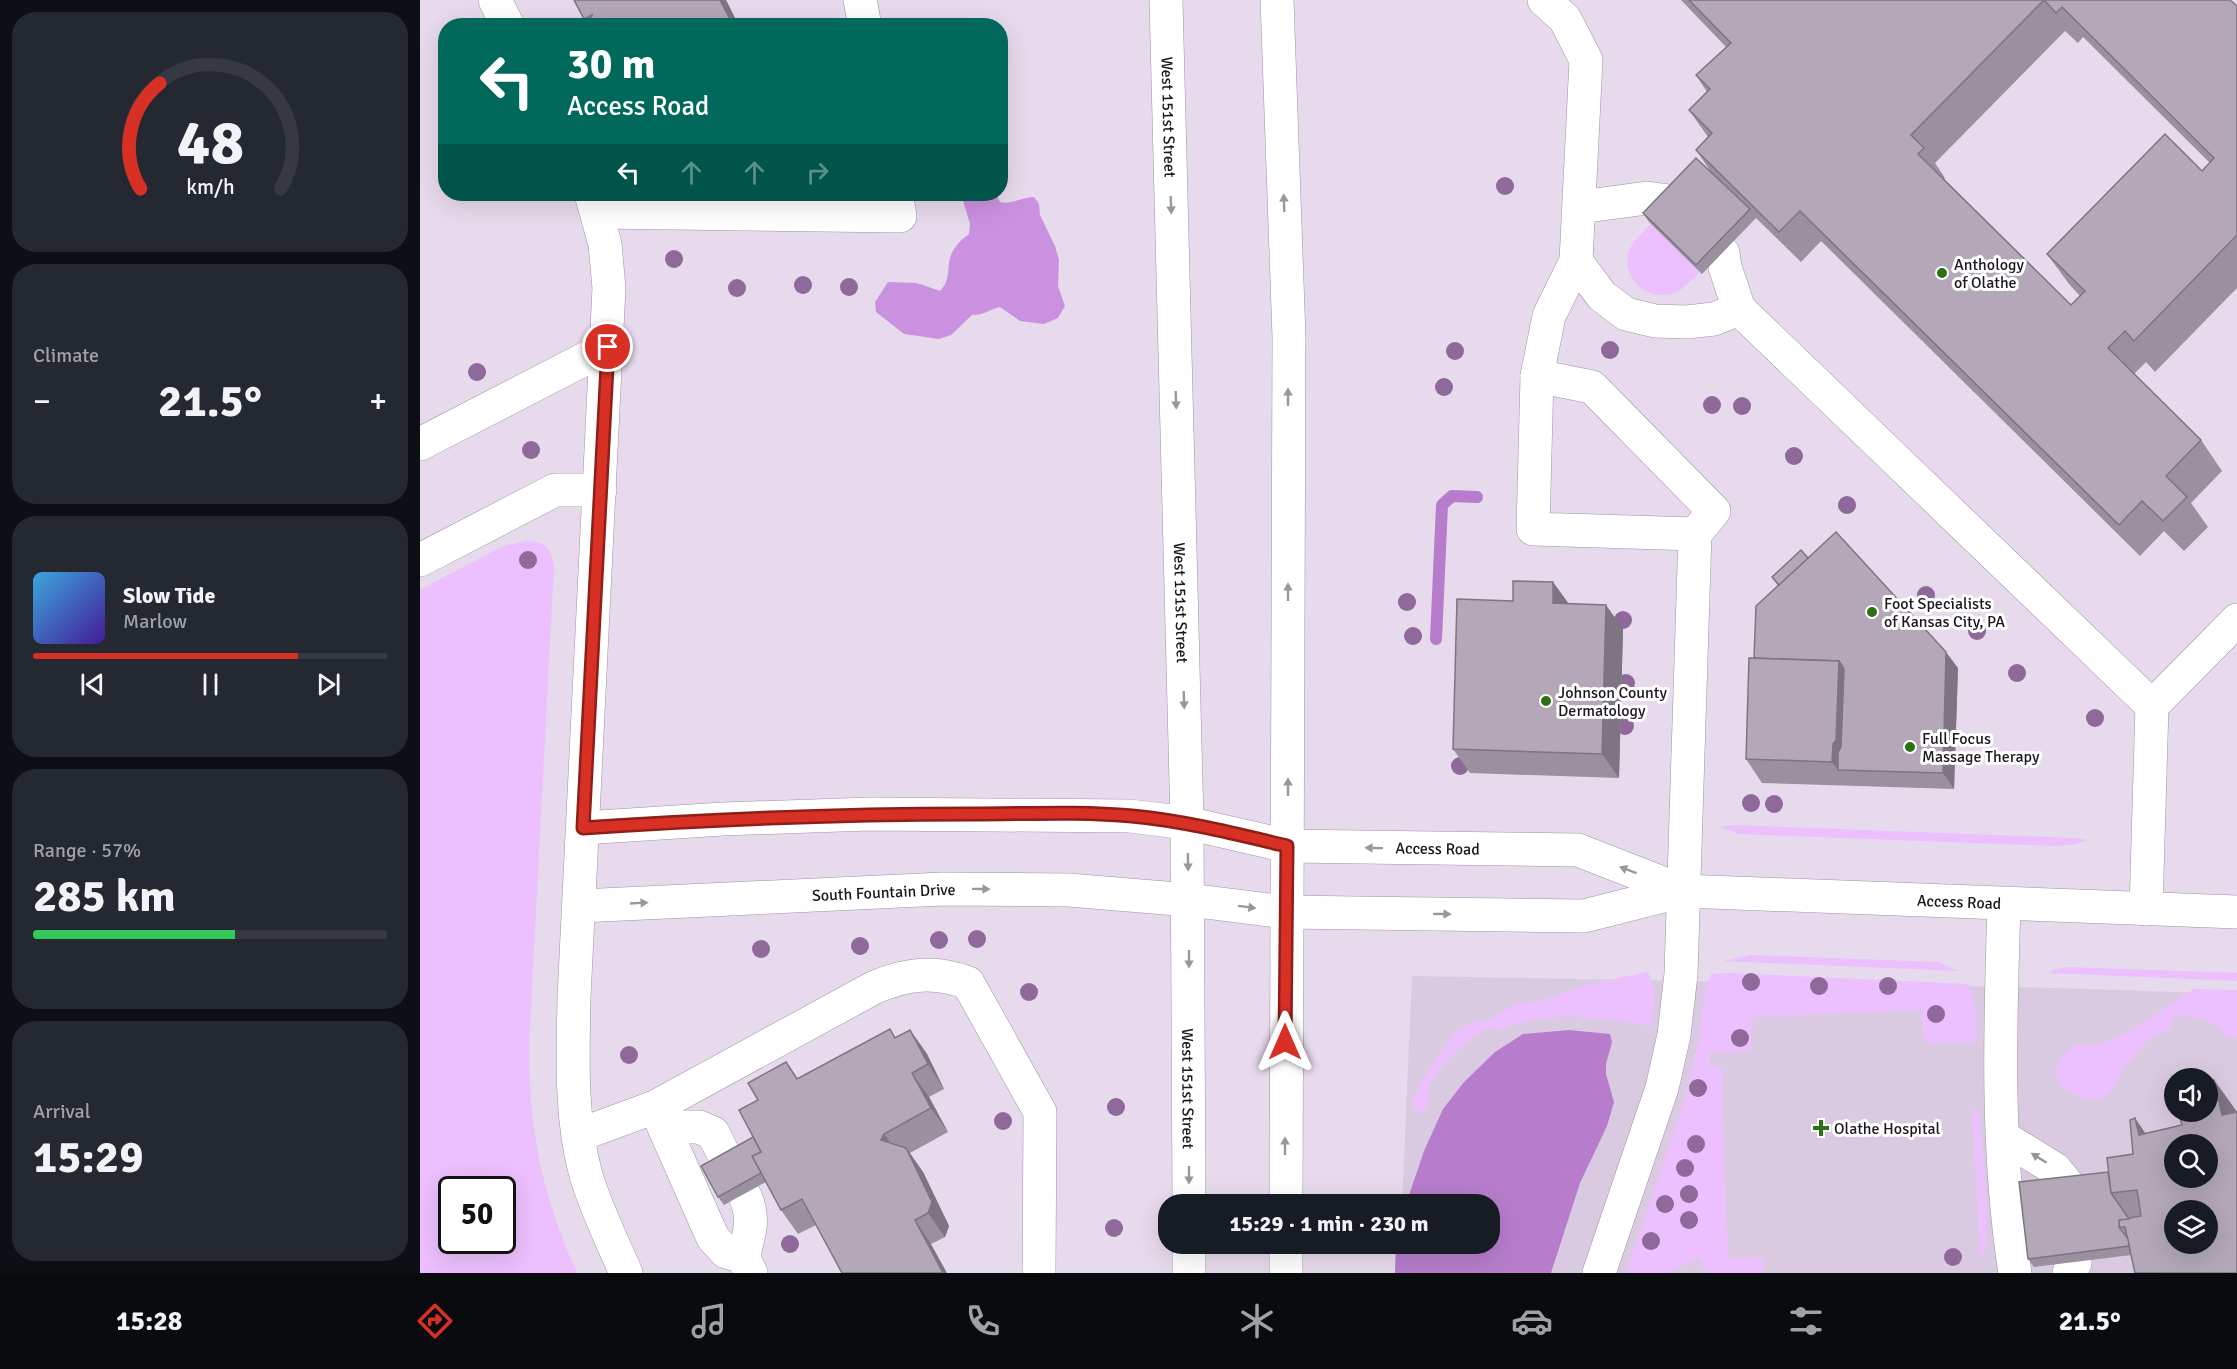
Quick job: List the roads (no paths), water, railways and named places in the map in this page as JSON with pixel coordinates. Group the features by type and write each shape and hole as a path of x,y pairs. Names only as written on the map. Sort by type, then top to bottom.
{"street":[{"path":"495,0 504,18"},
{"path":"860,0 863,18"},
{"name":"West 151st Street","path":"1166,0 1189,900 1189,1194"},
{"path":"1278,0 1289,337 1285,912 1286,1194"},
{"path":"1544,0 1565,19 1587,60 1576,261 1549,316 1537,376 1533,529 1695,534"},
{"path":"1580,207 1647,198 1669,201"},
{"path":"626,1273 604,1224 586,1175 573,1075 574,997 608,347 609,288 605,244 594,203 900,216 897,201"},
{"path":"1723,253 1725,267 1739,309 2152,706"},
{"path":"1576,261 1602,296 1626,314 1656,321 1687,322 1714,319 1739,309"},
{"path":"420,444 608,347"},
{"path":"1537,376 1592,387 1714,511 1695,534 1681,974 1674,1035 1662,1088 1599,1273"},
{"path":"420,560 555,490 600,490"},
{"path":"2146,909 2152,706 2237,620"},
{"path":"583,828 723,819 870,814 1072,814 1130,816 1187,823"},
{"name":"Access Road","path":"1187,823 1287,846 1578,850 1683,891"},
{"name":"South Fountain Drive","path":"580,906 943,889 1069,890 1189,900"},
{"name":"Access Road","path":"1189,900 1285,912 1584,916 1683,891 2237,912"},
{"path":"2004,904 2000,1046 2009,1236 2015,1273"},
{"path":"579,1135 660,1117 875,987 900,977 949,976 968,983 1040,1112 1039,1273"},
{"path":"660,1117 713,1133 728,1162"},
{"path":"660,1117 713,1238 726,1252 747,1265 751,1215 744,1194"},
{"path":"2003,1137 2055,1169 2069,1186"},
{"path":"1188,1273 1189,1254"},
{"path":"1286,1254 1286,1273"}],"waterway":[{"path":"1436,639 1442,505 1452,496 1477,497"}],"place":[{"name":"Anthology of Olathe","path":"1942,273"},
{"name":"Foot Specialists of Kansas City, PA","path":"1872,612"},
{"name":"Johnson County Dermatology","path":"1546,701"},
{"name":"Full Focus Massage Therapy","path":"1910,747"},
{"name":"Olathe Hospital","path":"1821,1128"}]}
